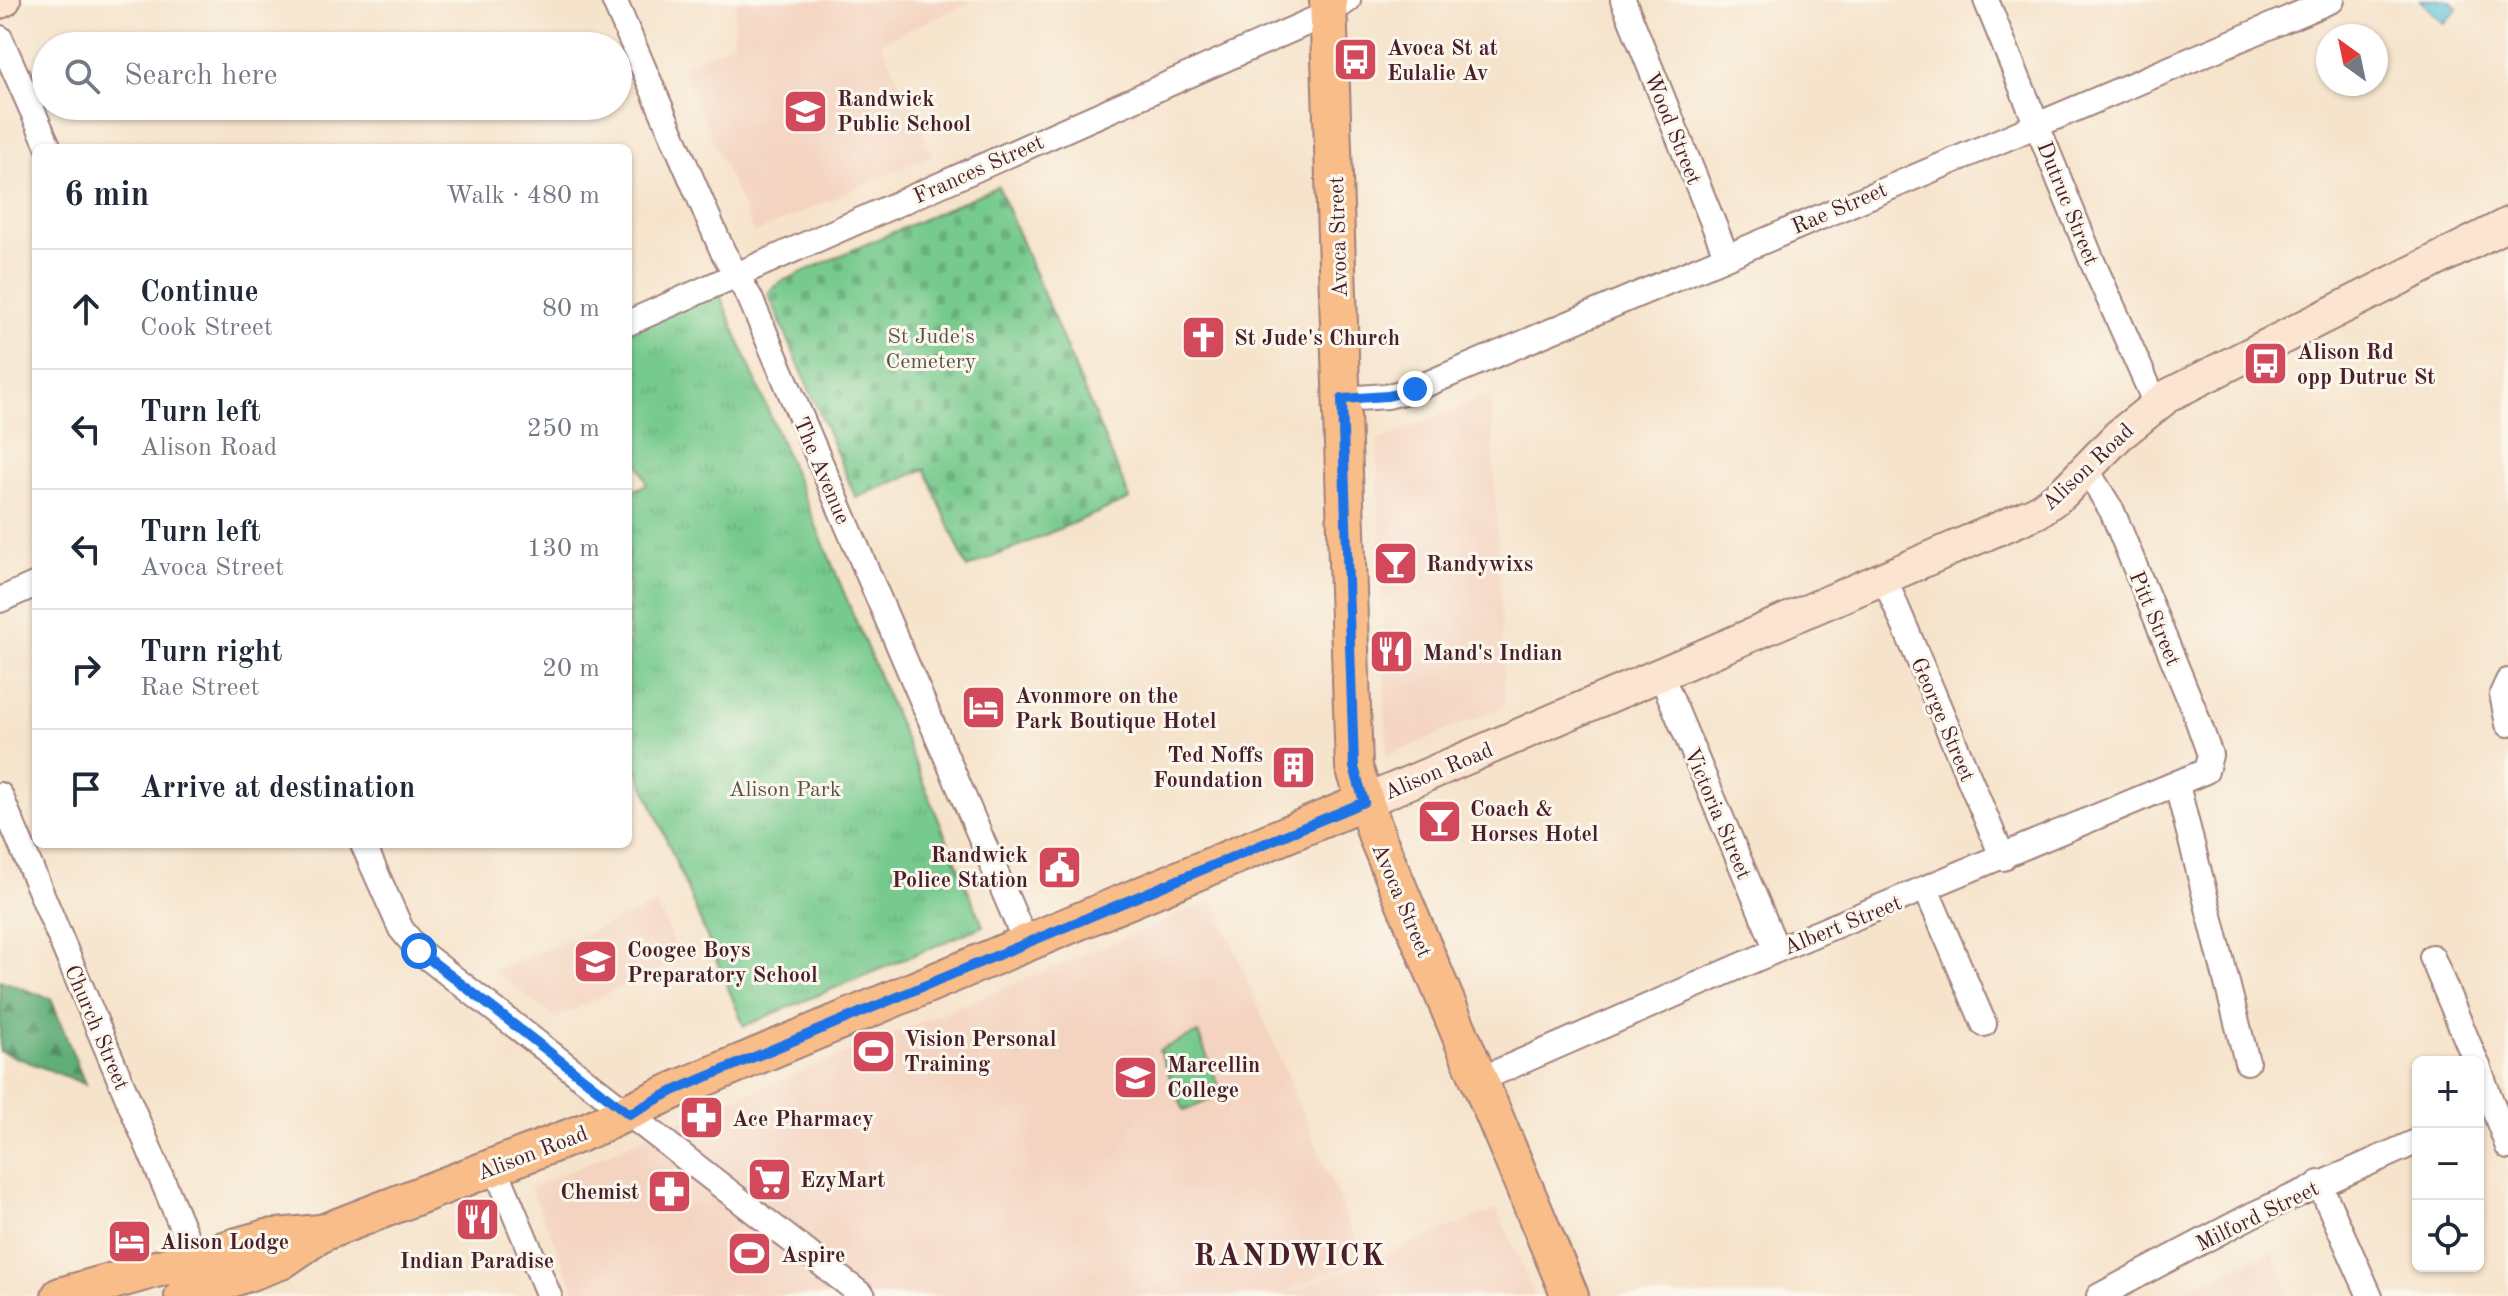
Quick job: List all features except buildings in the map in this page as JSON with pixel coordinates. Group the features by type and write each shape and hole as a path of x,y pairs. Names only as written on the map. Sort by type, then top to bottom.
{"main road":[{"name":"Avoca Street","path":"1335,4 1342,399 1354,767 1364,802 1570,1296"},
{"name":"Alison Road","path":"183,1296 281,1261 322,1233 629,1114 673,1091 1364,802 2037,512 2063,493 2156,404 2508,224"},
{"name":"Alison Road","path":"60,1296 266,1238 322,1233"}],"street":[{"name":"The Avenue","path":"614,0 628,32"},
{"name":"Wood Street","path":"1623,0 1726,255"},
{"name":"Dutruc Street","path":"1986,0 2093,263 2156,404"},
{"name":"Rae Street","path":"1342,399 1388,396 1415,389 2332,0"},
{"name":"Frances Street","path":"632,321 1335,4"},
{"path":"0,38 32,110"},
{"name":"The Avenue","path":"632,42 723,252 737,275 1026,943"},
{"path":"37,120 47,144"},
{"name":"Pitt Street","path":"2086,469 2112,511 2194,710 2210,755 2206,771"},
{"name":"George Street","path":"1885,580 2003,858"},
{"path":"0,600 32,586"},
{"name":"Victoria Street","path":"1661,675 1777,950"},
{"path":"2508,681 2502,694 2508,724"},
{"name":"Albert Street","path":"1479,1080 1777,950 2206,771"},
{"path":"2177,785 2247,1062"},
{"name":"Church Street","path":"0,795 196,1260"},
{"path":"365,848 401,929 419,951 863,1296"},
{"path":"1926,889 1984,1024"},
{"path":"2432,957 2474,1056"},
{"path":"2486,1113 2508,1147"},
{"name":"Milford Street","path":"2099,1296 2319,1183 2412,1144"},
{"path":"495,1167 549,1296"},
{"path":"2319,1183 2370,1296"}],"shaded area":[{"name":"Randwick Public School","path":"736,0 975,0 881,42 933,155 754,233 681,67 733,43"},
{"path":"1491,394 1505,706 1387,756 1377,441"},
{"path":"1214,901 1364,1259 1276,1296 578,1296 530,1188 701,1113"},
{"name":"Coogee Boys Preparatory School","path":"657,904 681,958 556,1018 494,971"},
{"path":"1497,1209 1535,1296 1281,1296"},
{"path":"2272,1252 2291,1296 2168,1296"}],"green space":[{"name":"St Jude's Cemetery","path":"998,186 1130,499 967,568 925,469 856,498 768,293 780,282"},
{"name":"Alison Park","path":"719,293 983,926 744,1026 632,757 632,491 647,484 632,448 632,329"},
{"path":"0,980 51,999 85,1084 0,1051"},
{"path":"1198,1033 1222,1095 1184,1111 1159,1050"}],"water":[{"path":"2420,0 2450,0 2458,9 2444,24"}],"place":[{"name":"Avoca St at Eulalie Av","path":"1356,60"},
{"name":"Randwick Public School","path":"806,111"},
{"name":"St Jude's Church","path":"1203,337"},
{"name":"Alison Rd opp Dutruc St","path":"2266,364"},
{"name":"Randywixs","path":"1395,563"},
{"name":"Mand's Indian","path":"1392,652"},
{"name":"Avonmore on the Park Boutique Hotel","path":"984,708"},
{"name":"Ted Noffs Foundation","path":"1294,767"},
{"name":"Coach & Horses Hotel","path":"1439,821"},
{"name":"Randwick Police Station","path":"1059,867"},
{"name":"Coogee Boys Preparatory School","path":"596,962"},
{"name":"Vision Personal Training","path":"873,1051"},
{"name":"Marcellin College","path":"1136,1077"},
{"name":"Ace Pharmacy","path":"701,1118"},
{"name":"EzyMart","path":"769,1179"},
{"name":"Chemist","path":"670,1191"},
{"name":"Indian Paradise","path":"477,1219"},
{"name":"Alison Lodge","path":"129,1241"},
{"name":"Aspire","path":"750,1254"}],"district":[{"name":"RANDWICK","path":"1290,1255"}],"route":[{"path":"419,951 629,1114 673,1091 842,1019 1326,815 1364,802 1354,767 1342,399 1388,396 1415,389"}]}
